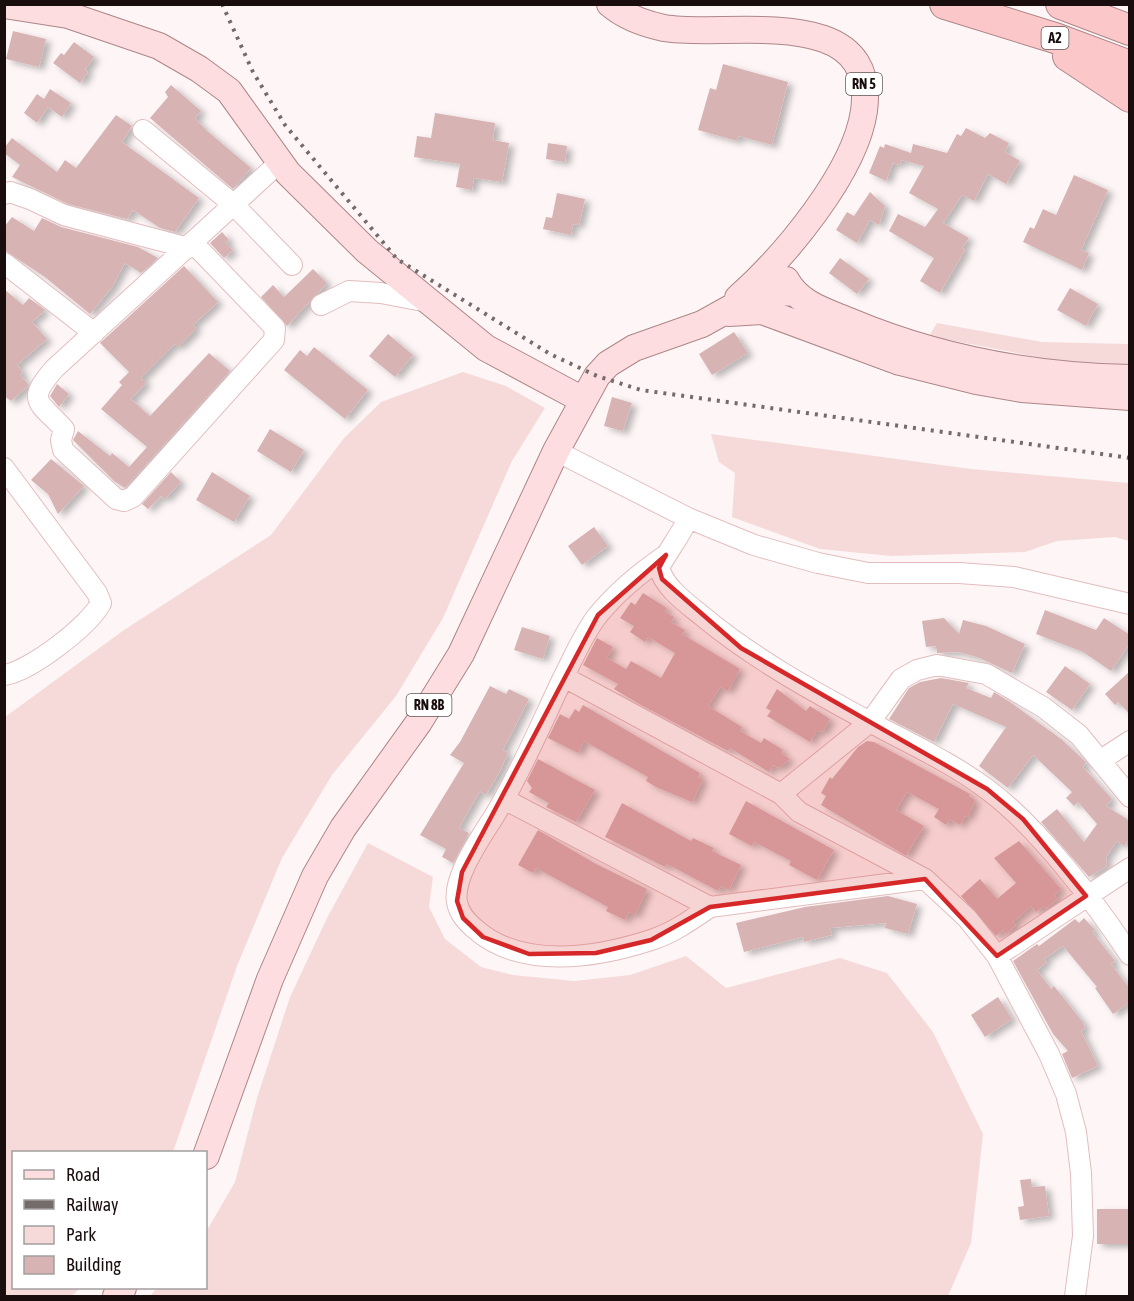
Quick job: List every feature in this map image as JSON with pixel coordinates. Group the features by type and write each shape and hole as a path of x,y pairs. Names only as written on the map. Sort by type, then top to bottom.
{"highway":[{"name":"A2","path":"945,4 1055,38 1130,66"},
{"name":"A2","path":"1061,4 1130,30"},
{"path":"1086,4 1130,16"},
{"path":"978,14 1065,54 1130,97"}],"main road":[{"name":"RN 5","path":"610,4 629,17 665,28 703,31 755,29 809,34 827,40 851,56 864,82 862,125 836,180 780,256 735,302 717,315"},
{"path":"4,5 68,15 159,46 199,69 229,91 279,162 367,251 486,348 583,400"},
{"name":"RN 5","path":"769,291 780,256"},
{"name":"RN 5","path":"780,256 784,278 795,293"},
{"path":"769,291 778,302 814,330"},
{"path":"717,315 754,295 769,291 795,293 820,309 885,336 958,357 1040,373 1130,378"},
{"path":"717,315 751,310 762,311 900,362 976,381 1022,389 1130,397"},
{"name":"RN 8B","path":"207,1153 270,979 315,876 343,828 419,722 461,654 556,451 597,376 621,355 717,315"}],"street":[{"path":"143,129 234,205 292,265"},
{"path":"4,194 10,192 30,199 64,215 191,245 274,328 276,334 274,340 133,497 124,501 116,499 63,450 61,440 64,429 40,402 36,394 38,388 54,369 191,245 279,162"},
{"path":"4,263 94,333"},
{"path":"321,305 349,291 381,293 428,302"},
{"path":"556,451 688,518 754,545 858,572 959,573 1014,577 1130,604"},
{"path":"4,675 30,667 91,619 101,603 97,593 7,475"},
{"path":"688,518 679,539 659,568 662,579 686,603 741,648 942,761 987,789 1023,819 1086,896 1130,955"},
{"path":"666,555 635,578 598,615 579,644 504,799 458,884 457,901 463,918 491,941 507,949 529,954 596,953 651,940 678,928 710,907 926,879"},
{"path":"781,794 870,722 901,679 917,670 937,665 986,674 1043,707 1079,735 1130,797"},
{"path":"564,677 781,794 799,812 926,879 967,918 997,956 1066,1094 1076,1132 1082,1173 1083,1236 1075,1296"},
{"path":"1101,760 1130,741"},
{"path":"504,799 710,907"},
{"path":"997,956 1130,868"}],"highlighted area":[{"path":"666,555 659,568 662,579 741,648 987,789 1023,819 1086,896 997,956 925,879 710,907 651,940 596,953 529,954 483,937 463,918 457,901 462,872 598,615"}],"green space":[{"path":"937,323 1042,342 1129,344 1129,365 1052,360 929,336"},
{"path":"463,372 506,386 545,408 512,461 443,618 396,696 332,775 282,858 237,966 173,1151 12,1151 12,1289 79,1289 72,1296 5,1296 5,717 124,630 271,535 344,438 381,402"},
{"path":"711,434 971,469 1129,483 1129,541 1115,537 1057,541 1025,552 891,556 820,549 732,517 735,473 719,462"},
{"path":"368,843 433,877 429,907 445,939 481,967 513,975 574,981 630,975 686,956 726,988 840,958 887,973 933,1032 983,1134 971,1243 948,1296 150,1296 156,1289 207,1289 207,1230 235,1182 257,1098 290,997 328,916"}],"building":[{"path":"13,31 46,39 39,67 6,59"},
{"path":"74,42 94,57 85,70 88,72 80,83 53,63 61,53 64,55"},
{"path":"723,64 788,82 772,145 739,136 737,141 698,130 710,88 716,90"},
{"path":"171,85 201,111 195,118 206,130 251,168 233,189 150,118 168,97 165,92"},
{"path":"50,89 71,103 62,117 48,107 37,123 24,113 37,94 44,99"},
{"path":"435,113 495,123 493,140 509,143 502,182 474,178 472,190 456,187 460,164 414,157 417,136 431,138"},
{"path":"116,115 132,126 122,142 199,198 175,232 160,228 133,210 127,219 68,204 12,177 20,165 4,153 4,148 12,138 57,172 65,160 76,168"},
{"path":"966,128 985,138 990,133 1009,143 1005,152 1020,161 1006,184 988,174 974,201 962,195 943,223 969,238 962,248 965,250 940,293 920,281 934,258 889,231 898,214 925,227 938,209 909,193 924,166 901,160 900,165 893,163 886,181 869,173 880,146 884,148 885,144 911,153 913,144 947,153 957,134 961,136"},
{"path":"548,143 567,146 565,162 546,159"},
{"path":"1074,175 1108,190 1081,250 1089,253 1082,270 1023,242 1030,227 1034,229 1043,209 1056,215"},
{"path":"870,192 885,206 879,225 870,220 857,243 836,230 847,212 854,216"},
{"path":"557,193 585,199 579,225 573,224 571,235 543,229 546,217 552,218"},
{"path":"12,217 34,231 42,218 61,227 138,247 158,258 141,273 125,263 112,287 90,314 45,277 4,250 4,227"},
{"path":"222,232 229,240 226,243 233,250 224,258 210,243"},
{"path":"840,258 869,279 857,294 829,273"},
{"path":"184,266 218,302 193,325 196,329 178,347 175,344 141,378 146,383 131,399 150,416 209,353 230,371 125,488 114,481 73,440 78,431 110,456 112,453 129,467 147,447 101,409 122,385 119,382 129,372 100,343"},
{"path":"313,269 327,283 287,326 261,297 273,285 284,297"},
{"path":"1070,288 1098,304 1086,326 1057,310"},
{"path":"4,289 23,305 29,298 45,310 32,322 47,339 17,365 23,373 20,375 29,385 11,401 4,396"},
{"path":"734,332 748,353 712,375 699,354"},
{"path":"388,334 413,355 395,377 369,356"},
{"path":"314,347 368,390 345,419 284,370 300,350 307,356"},
{"path":"57,384 69,394 59,407 50,396"},
{"path":"612,397 632,403 623,431 604,426"},
{"path":"270,429 304,450 291,472 257,451"},
{"path":"51,459 84,486 58,514 48,494 31,480"},
{"path":"171,472 181,482 165,499 161,496 148,509 142,504"},
{"path":"212,472 250,496 234,522 196,500"},
{"path":"594,527 608,546 582,565 568,546"},
{"path":"643,593 667,608 665,612 674,617 671,622 685,630 682,634 740,669 728,691 720,687 708,706 742,727 740,731 761,743 764,738 783,750 781,753 790,759 778,768 773,765 769,772 730,748 728,751 641,705 614,689 618,684 583,665 597,638 613,647 607,658 626,669 631,661 661,678 675,653 648,637 645,642 630,632 634,626 620,618 631,602 635,605"},
{"path":"1045,610 1096,630 1104,618 1130,635 1130,643 1111,671 1083,652 1036,634"},
{"path":"944,618 959,634 963,620 986,626 1025,644 1012,673 977,657 958,652 937,653 936,646 926,647 922,621"},
{"path":"522,627 550,636 543,659 514,650"},
{"path":"1065,666 1090,684 1072,710 1046,692"},
{"path":"1130,671 1130,714 1118,702 1115,705 1105,694"},
{"path":"941,678 969,683 966,688 991,698 994,692 1061,739 1086,762 1083,767 1112,799 1106,806 1127,819 1130,825 1130,838 1124,846 1117,841 1106,857 1107,866 1089,877 1041,822 1057,809 1084,842 1097,824 1078,802 1074,806 1066,798 1072,792 1033,755 1008,788 979,766 1006,727 953,704 934,742 889,719 909,688 920,682"},
{"path":"490,686 506,694 509,689 529,699 503,750 508,753 500,771 486,795 480,791 459,828 469,833 453,863 442,857 446,849 420,835 464,763 450,755 460,742"},
{"path":"777,689 806,711 810,706 830,719 823,731 816,732 810,742 767,716 771,711 766,708"},
{"path":"583,705 700,773 698,777 703,779 692,802 656,787 646,781 648,777 584,741 578,753 548,738 560,714 569,719 575,709 579,712"},
{"path":"867,741 874,742 970,794 969,796 975,800 968,817 965,816 960,825 950,819 946,825 934,817 939,809 907,792 896,810 924,826 906,856 821,805 826,796 821,793 830,777 832,779 858,747"},
{"path":"538,759 595,790 576,822 546,807 549,803 529,792 532,788 527,781"},
{"path":"746,801 834,850 817,880 789,865 791,861 754,842 752,846 729,834"},
{"path":"622,803 691,841 693,838 714,848 712,851 741,865 729,890 721,886 718,891 667,864 665,867 605,837"},
{"path":"538,830 596,864 647,889 635,915 629,912 625,920 606,911 608,907 536,868 533,873 518,865"},
{"path":"1019,841 1061,889 1054,895 1058,899 1046,908 1044,906 1036,912 1031,906 1013,922 1016,925 1006,934 1003,930 996,936 961,896 980,879 997,899 1016,883 994,858"},
{"path":"888,896 917,904 908,934 885,928 886,923 830,928 832,935 804,942 803,937 744,952 736,923 805,907"},
{"path":"1084,918 1095,930 1092,932 1115,961 1111,964 1130,989 1130,1002 1113,1014 1095,988 1097,987 1063,946 1044,959 1047,962 1037,970 1051,989 1054,986 1082,1021 1085,1028 1081,1031 1098,1066 1072,1078 1062,1054 1068,1051 1053,1034 1013,961 1037,944 1039,946 1075,919 1079,923"},
{"path":"998,997 1012,1019 985,1037 971,1015"},
{"path":"1031,1179 1032,1187 1045,1186 1049,1216 1020,1220 1018,1207 1024,1206 1020,1180"},
{"path":"1097,1209 1129,1209 1129,1244 1097,1244"}],"railway":[{"path":"222,4 253,72 285,125 397,259 550,354 597,376 641,390 1130,458"}]}
